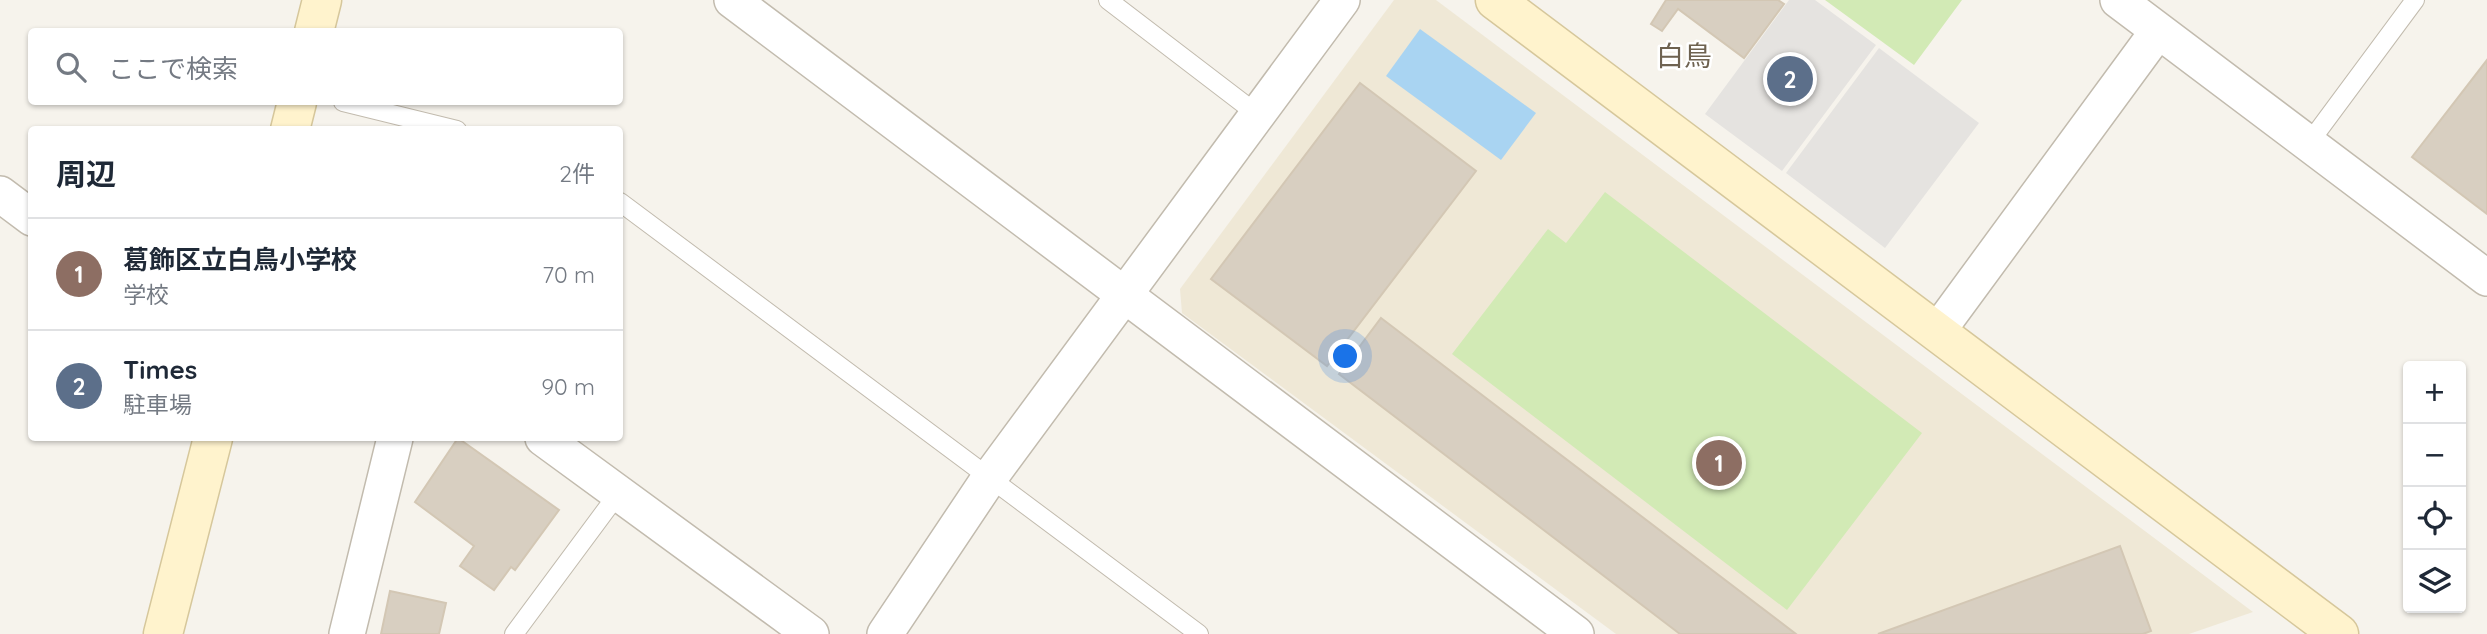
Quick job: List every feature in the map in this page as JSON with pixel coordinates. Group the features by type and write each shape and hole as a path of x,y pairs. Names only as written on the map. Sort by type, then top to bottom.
{"street":[{"path":"315,28 322,0"},
{"path":"732,0 1576,634"},
{"path":"885,634 990,477 1123,292 1342,0"},
{"path":"1495,0 2339,634"},
{"path":"1937,332 2143,12 2487,278"},
{"path":"291,126 296,105"},
{"path":"0,194 28,215"},
{"path":"163,634 212,441"},
{"path":"347,634 395,441"},
{"path":"547,441 620,491 811,634"}],"lane":[{"path":"1108,0 1258,114"},
{"path":"2309,143 2415,0"},
{"path":"355,105 441,126"},
{"path":"623,204 1199,634"},
{"path":"514,634 620,491"}],"shaded area":[{"path":"1394,0 1436,0 2253,612 2189,634 1616,634 1182,313 1180,289"},
{"path":"1789,0 1815,0 1876,45 1782,171 1705,114"},
{"path":"1879,48 1979,123 1885,248 1786,173"}],"green space":[{"path":"1825,0 1962,0 1914,65"},
{"path":"1605,192 1922,433 1787,610 1452,354 1548,229 1566,243"}],"water":[{"path":"1420,29 1536,113 1501,160 1386,76"}],"building":[{"path":"1666,0 1778,0 1784,4 1744,58 1678,9 1662,31 1651,24"},
{"path":"2487,60 2487,214 2412,157"},
{"path":"1360,83 1476,171 1327,366 1211,279"},
{"path":"1381,318 1796,634 1680,634 1339,374"},
{"path":"456,441 462,441 559,510 515,570 511,567 494,590 460,566 474,546 415,502"},
{"path":"2120,546 2151,631 2143,634 1878,634"},
{"path":"390,591 446,603 439,634 381,634"}],"place":[{"name":"Times","path":"1790,79"},
{"name":"葛飾区立白鳥小学校","path":"1719,463"}],"district":[{"name":"白鳥","path":"1684,56"}]}
